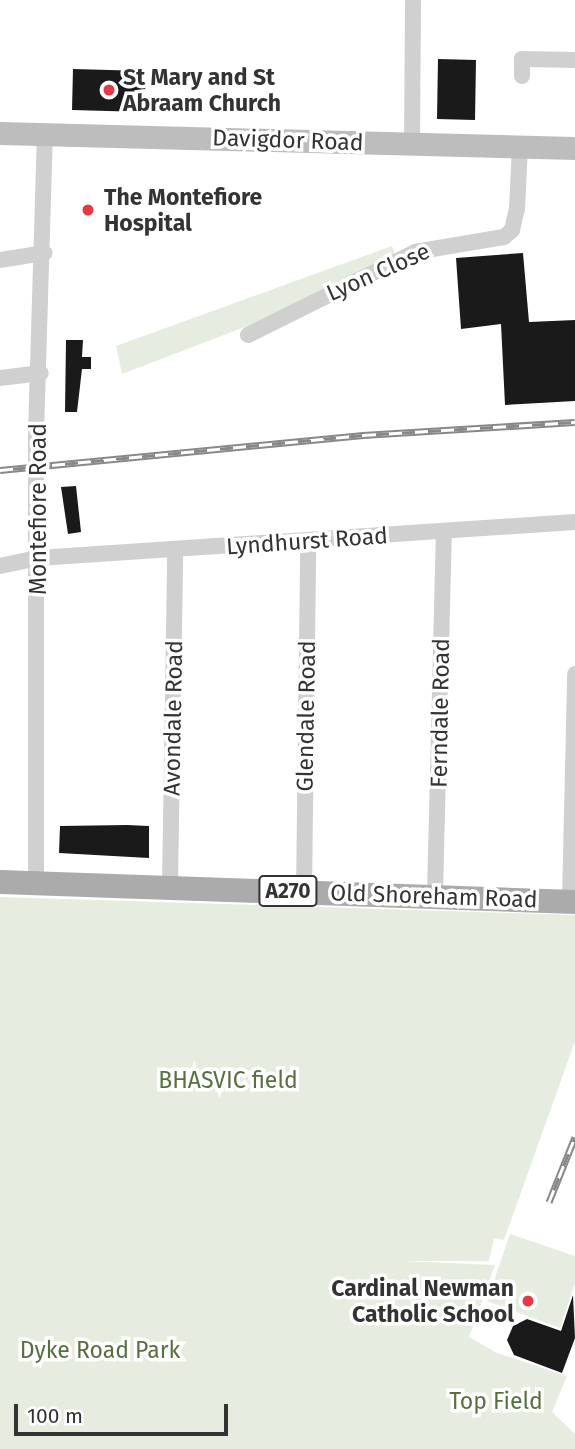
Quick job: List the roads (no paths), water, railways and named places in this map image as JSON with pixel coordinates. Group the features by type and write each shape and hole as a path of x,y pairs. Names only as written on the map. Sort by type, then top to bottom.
{"main road":[{"name":"Davigdor Road","path":"0,133 575,148"},
{"name":"Old Shoreham Road","path":"0,881 572,902"}],"street":[{"path":"412,145 413,0"},
{"path":"522,76 522,59 575,60"},
{"name":"Montefiore Road","path":"36,883 36,434 41,373 46,135"},
{"name":"Lyon Close","path":"248,335 415,252 504,237 513,230 517,209 520,146"},
{"path":"0,260 44,253"},
{"path":"0,378 41,373"},
{"name":"Lyndhurst Road","path":"0,566 38,558 575,522"},
{"name":"Ferndale Road","path":"435,895 444,531"},
{"name":"Glendale Road","path":"304,892 308,541"},
{"name":"Avondale Road","path":"170,886 175,550"},
{"path":"572,902 575,674"}],"railway":[{"path":"0,470 363,435 575,422"},
{"path":"549,1202 575,1137"}],"place":[{"name":"St Mary and St Abraam Church","path":"109,90"},
{"name":"The Montefiore Hospital","path":"88,210"},
{"name":"Cardinal Newman Catholic School","path":"528,1301"}],"park label":[{"name":"BHASVIC field","path":"228,1080"},
{"name":"Dyke Road Park","path":"100,1350"},
{"name":"Top Field","path":"496,1401"}]}
